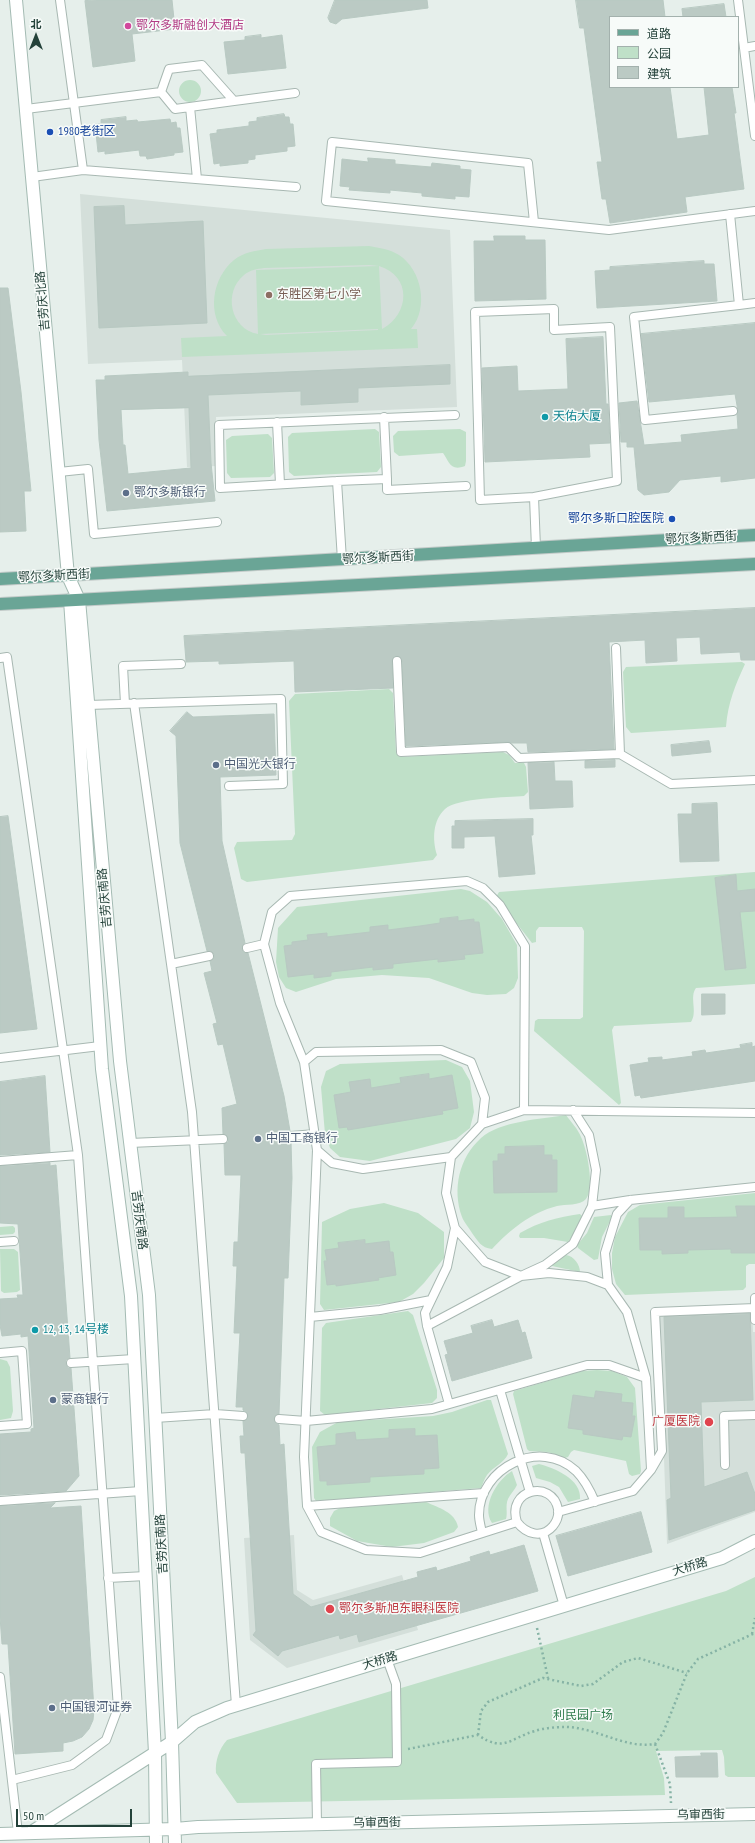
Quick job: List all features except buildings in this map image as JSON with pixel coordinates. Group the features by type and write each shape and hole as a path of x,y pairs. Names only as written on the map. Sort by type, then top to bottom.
{"main road":[{"name":"吉劳庆北路","path":"16,0 68,576 74,600"},
{"name":"鄂尔多斯西街","path":"0,579 755,535"},
{"name":"鄂尔多斯西街","path":"0,604 755,564"},
{"name":"吉劳庆南路","path":"74,600 88,705 120,1061 149,1295 172,1742 175,1843"},
{"name":"吉劳庆南路","path":"74,600 100,1046 130,1296 155,1753 156,1843"},
{"name":"大桥路","path":"30,1833 172,1742 195,1722 236,1705 722,1558 755,1541"},
{"name":"乌审西街","path":"0,1834 157,1830 198,1827 755,1814"}],"lane":[{"path":"60,0 83,170"},
{"path":"738,0 755,136"},
{"path":"744,48 755,46"},
{"path":"161,92 169,69 202,65 234,101"},
{"path":"26,109 161,92"},
{"path":"161,92 175,109 295,93"},
{"path":"190,107 198,179"},
{"path":"534,222 528,163 332,142 326,201 609,230 755,212"},
{"path":"32,177 83,170 296,186"},
{"path":"730,214 739,305"},
{"path":"733,411 645,420 634,317 755,303"},
{"path":"554,309 554,330 610,327 617,481 534,497 480,500 475,312 554,309"},
{"path":"387,479 220,488 219,425 455,414"},
{"path":"384,417 387,490 466,486"},
{"path":"278,422 280,484"},
{"path":"59,472 88,469 94,534 217,522"},
{"path":"338,481 342,560"},
{"path":"534,497 536,548"},
{"path":"616,648 620,754"},
{"path":"0,658 7,658 78,1155 118,1708 106,1740 72,1764 12,1780"},
{"path":"397,660 401,752 508,747 519,758 620,754 671,784 755,780"},
{"path":"125,704 123,666 181,664"},
{"path":"88,705 281,699 283,784 229,786"},
{"path":"134,703 192,1112 236,1705"},
{"path":"517,1522 420,1553 366,1550 321,1532 307,1506 304,1457 317,1150 304,1062 280,1003 264,944 272,912 290,896 467,881 483,888 500,905 525,946 524,1110"},
{"path":"247,948 264,944"},
{"path":"171,964 209,956"},
{"path":"0,1058 100,1046"},
{"path":"304,1062 316,1052 441,1050 471,1062 485,1098 482,1124"},
{"path":"449,1404 427,1326 425,1312 447,1267 455,1228 446,1193 451,1157 482,1124 524,1110 755,1113"},
{"path":"427,1326 545,1264 573,1244 592,1206 596,1170 589,1135 573,1110"},
{"path":"291,1136 315,1134"},
{"path":"130,1143 223,1139"},
{"path":"317,1150 332,1163 363,1169 451,1157"},
{"path":"0,1161 78,1155"},
{"path":"592,1206 630,1200 755,1187"},
{"path":"630,1200 617,1214 605,1253 608,1285 627,1312 646,1378 651,1470"},
{"path":"455,1228 485,1262 521,1276 549,1273 587,1277 608,1285"},
{"path":"0,1242 14,1241"},
{"path":"755,1298 755,1320"},
{"path":"310,1317 380,1310 431,1300"},
{"path":"558,1512 633,1491 651,1470 662,1451 655,1312 755,1308"},
{"path":"0,1353 22,1351 27,1366 27,1424 0,1426"},
{"path":"71,1363 134,1359"},
{"path":"279,1419 306,1421 432,1409 587,1365 609,1365 646,1378"},
{"path":"500,1390 530,1492"},
{"path":"155,1418 215,1414 243,1416"},
{"path":"726,1465 724,1416 755,1415"},
{"path":"482,1533 479,1515 484,1493 491,1480 504,1467 521,1459 540,1456 559,1460 575,1470 588,1484 595,1502"},
{"path":"0,1501 141,1490"},
{"path":"530,1492 542,1492 547,1494 556,1502 558,1512 555,1524 550,1530 544,1533 536,1534 528,1532 517,1522 515,1516 516,1504 522,1496 530,1492"},
{"path":"307,1506 484,1493"},
{"path":"544,1533 564,1606"},
{"path":"108,1578 146,1576"},
{"path":"317,1824 316,1764 398,1762 396,1684 387,1659"},
{"path":"0,1677 18,1833"}],"path":[{"path":"535,1614 548,1678"},
{"path":"397,1751 478,1736 490,1743 504,1744 535,1731 565,1727 582,1729 642,1746 655,1744 663,1733 687,1673 698,1659 754,1634 755,1618"},
{"path":"478,1736 482,1711 488,1702 543,1678 581,1686 593,1684 623,1662 638,1658 687,1673"},
{"path":"655,1744 670,1784 672,1816"}],"shaded area":[{"name":"东胜区第七小学","path":"80,194 450,230 457,407 216,417 218,466 187,467 182,360 88,364"},
{"name":"广厦医院","path":"752,1311 753,1332 755,1332 755,1512 667,1544 659,1314"},
{"name":"鄂尔多斯旭东眼科医院","path":"294,1535 297,1590 313,1600 402,1575 418,1630 287,1668 250,1640 244,1538"}],"green space":[{"path":"190,80 198,83 201,91 198,99 190,102 182,99 179,91 182,83"},
{"path":"369,246 388,250 399,255 407,262 418,279 421,300 420,311 417,320 411,329 417,329 418,348 182,357 181,338 227,336 220,327 216,318 214,307 214,297 221,277 227,268 238,257 250,252 266,249","holes":["379,266 390,271 402,286 402,305 398,314 382,329","379,266 256,270 258,334 248,331 241,325 236,318 233,309 233,291 237,282 249,272 256,269 264,268","378,329 266,335 260,334"]},
{"path":"375,429 379,432 381,467 377,472 294,476 289,472 288,437 292,433"},
{"path":"460,429 466,432 465,466 456,468 453,467 443,453 399,456 394,452 393,436 398,431"},
{"path":"268,434 272,438 274,473 270,477 231,478 227,473 226,440 232,436"},
{"path":"742,662 745,664 732,694 726,727 631,733 626,727 623,672 626,667"},
{"path":"389,689 393,693 396,753 400,757 503,752 509,755 515,763 524,763 526,767 528,792 524,796 460,802 445,809 441,813 436,824 434,843 437,855 433,860 247,882 241,879 234,848 237,842 292,840 295,834 289,701 295,694"},
{"path":"755,872 755,984 696,988 693,996 694,1014 691,1022 614,1026 612,1030 621,1103 619,1105 534,1031 535,1021 538,1019 580,1019 583,1017 584,931 582,927 539,927 536,931 536,942 532,943 496,897 499,892"},
{"path":"461,889 470,891 487,902 502,919 517,945 518,978 514,988 506,994 487,995 472,993 429,978 382,975 336,979 296,992 286,988 279,977 276,962 278,928 297,907"},
{"path":"446,1060 462,1067 470,1081 474,1112 470,1128 456,1139 370,1161 340,1157 330,1148 325,1134 321,1087 326,1071 340,1064"},
{"path":"566,1115 580,1134 586,1150 590,1186 589,1194 586,1199 580,1203 557,1206 538,1213 513,1229 492,1249 482,1246 464,1221 459,1206 458,1185 463,1164 467,1155 473,1146 489,1132 510,1124"},
{"path":"755,1193 755,1264 749,1264 746,1266 746,1287 743,1290 625,1295 616,1284 612,1269 612,1253 615,1237 628,1212 640,1205"},
{"path":"384,1203 418,1213 444,1232 444,1258 413,1294 399,1302 324,1310 320,1304 322,1222 350,1209"},
{"path":"580,1214 582,1216 578,1227 568,1242 544,1238 520,1238 519,1236 520,1233 527,1229 542,1223 556,1218"},
{"path":"611,1215 612,1217 602,1237 598,1259 594,1260 578,1248 577,1245 587,1233 594,1217"},
{"path":"13,1226 15,1228 15,1232 13,1234 0,1235 0,1227"},
{"path":"0,1249 14,1249 18,1252 20,1290 17,1292 4,1293 1,1291"},
{"path":"566,1255 572,1257 576,1261 580,1272 552,1266 552,1264"},
{"path":"408,1311 413,1315 437,1390 437,1398 432,1403 325,1415 320,1411 322,1328 326,1323"},
{"path":"0,1359 7,1361 10,1367 13,1411 11,1418 0,1420"},
{"path":"582,1371 612,1371 627,1377 635,1388 640,1474 632,1476 629,1474 626,1461 574,1450 568,1457 565,1458 548,1452 529,1451 527,1449 513,1394 514,1391"},
{"path":"491,1400 508,1454 504,1460 487,1475 481,1488 316,1501 314,1498 312,1447 320,1432 338,1422 433,1416 452,1412"},
{"path":"539,1464 552,1468 572,1480 577,1486 580,1499 568,1502 559,1487 550,1482 536,1478 532,1466"},
{"path":"512,1471 517,1485 507,1502 506,1519 492,1523 488,1509 492,1494 506,1475"},
{"path":"426,1502 446,1511 454,1518 458,1527 454,1532 424,1543 392,1547 357,1541 330,1526 330,1518 334,1511 340,1508"},
{"name":"利民园广场","path":"755,1577 755,1777 728,1777 725,1775 722,1750 656,1751 664,1778 665,1795 237,1803 216,1773 218,1755 227,1740 726,1591"}],"place":[{"name":"鄂尔多斯融创大酒店","path":"128,26"},
{"name":"1980老街区","path":"50,132"},
{"name":"东胜区第七小学","path":"269,295"},
{"name":"天佑大厦","path":"545,417"},
{"name":"鄂尔多斯银行","path":"126,493"},
{"name":"鄂尔多斯口腔医院","path":"672,519"},
{"name":"中国光大银行","path":"216,765"},
{"name":"中国工商银行","path":"258,1139"},
{"name":"12, 13, 14号楼","path":"35,1330"},
{"name":"蒙商银行","path":"53,1400"},
{"name":"广厦医院","path":"709,1422"},
{"name":"鄂尔多斯旭东眼科医院","path":"330,1609"},
{"name":"中国银河证券","path":"52,1708"}]}
